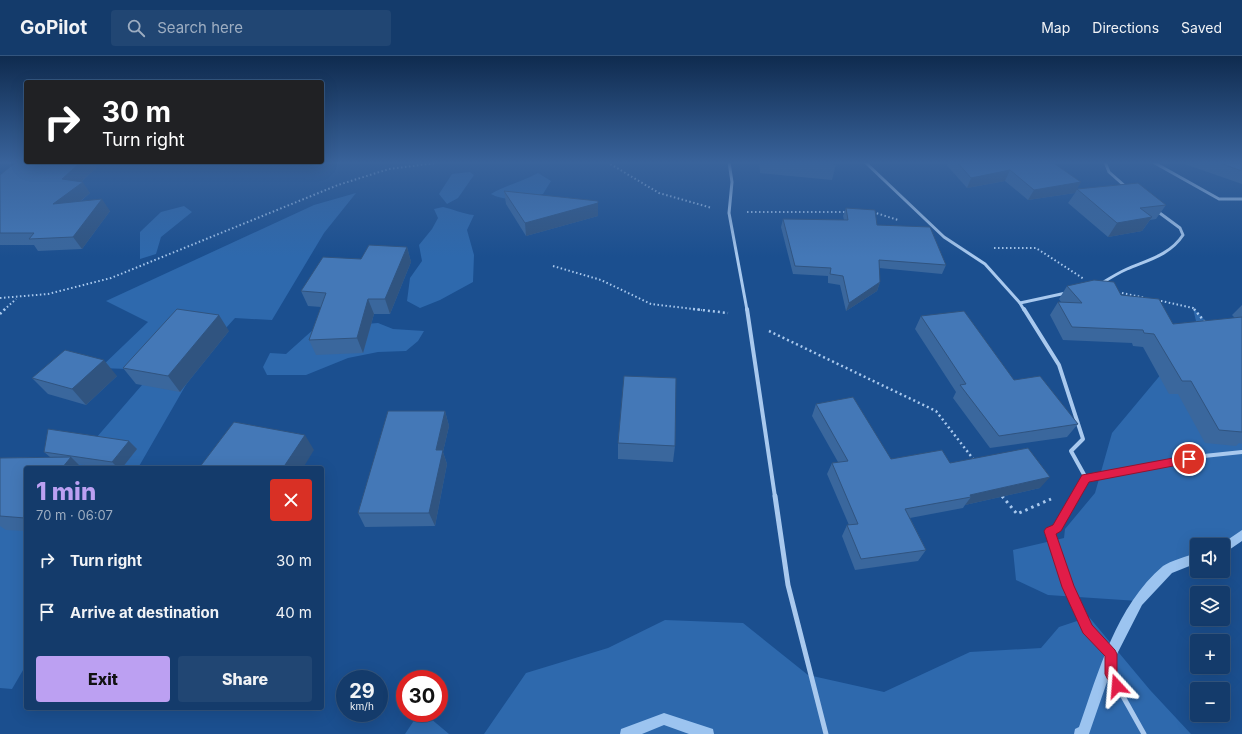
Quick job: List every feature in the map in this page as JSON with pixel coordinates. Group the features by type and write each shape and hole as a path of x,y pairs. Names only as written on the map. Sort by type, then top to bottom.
{"street":[{"path":"731,194 729,212 749,322 788,585 826,734"},
{"path":"898,194 944,237 985,264 1020,303 1059,365 1083,439 1071,451 1086,478"},
{"path":"1209,194 1219,199 1242,199"},
{"path":"1095,287 1128,268 1155,258 1172,249 1181,240 1183,235 1180,228 1150,206"},
{"path":"1020,303 1073,292"},
{"path":"1144,734 1111,674 1111,654 1088,629 1072,597 1050,531 1057,528 1086,478 1204,456 1242,452"}],"path":[{"path":"0,298 17,298 66,291 126,273 317,194"},
{"path":"553,266 601,280 651,304 726,313 794,342 936,412 979,466"},
{"path":"0,314 17,298"},
{"path":"1193,308 1210,325"},
{"path":"998,490 1017,514 1052,498"}],"shaded area":[{"path":"355,194 324,233 272,320 235,318 206,350 139,466 72,466 155,370 100,368 148,322 106,301 314,205"},
{"path":"439,194 461,194 458,198 447,204"},
{"path":"491,194 543,194 510,199 497,197"},
{"path":"184,206 192,212 161,237 156,254 140,259 140,232 161,212"},
{"path":"443,207 474,215 467,230 474,255 473,282 440,300 420,308 407,301 410,278 422,261 419,245 432,229 438,218 434,209"},
{"path":"1193,308 1242,358 1242,539 1230,545 1230,538 1190,538 1190,561 1168,569 1138,601 1048,595 1016,580 1013,550 1064,538 1065,529 1095,493 1112,433 1198,330"},
{"path":"378,323 393,329 424,331 418,341 406,351 378,352 348,358 306,375 267,375 263,367 270,353 286,354 315,328"},
{"path":"0,475 24,478 24,668 12,689 0,688"},
{"path":"1089,617 1150,690 1191,734 484,734 526,673 608,648 665,620 743,623 808,675 884,692 970,652 1041,648 1059,627"},
{"path":"413,722 435,722 449,734 405,734"}],"building":[{"path":"0,194 67,194 53,204 102,199 73,237 29,239 34,233 0,233"},
{"path":"506,194 529,194 598,201 598,203 525,223"},
{"path":"1082,194 1152,194 1166,205 1140,208 1152,217 1117,223"},
{"path":"846,208 875,210 877,225 930,227 946,265 879,260 880,282 849,303 843,276 830,274 831,268 795,266 783,219 848,220"},
{"path":"369,245 407,247 385,299 368,299 357,338 309,340 326,293 301,291 323,257 361,259"},
{"path":"1094,280 1114,282 1121,295 1159,299 1173,324 1242,317 1242,432 1219,430 1191,381 1182,381 1154,334 1144,333 1143,330 1072,327 1058,302 1082,303 1067,286"},
{"path":"177,309 219,315 168,376 123,368"},
{"path":"964,311 1014,380 1040,376 1078,424 999,436 960,385 966,384 921,316"},
{"path":"65,350 104,360 72,389 32,378"},
{"path":"624,376 676,378 675,446 618,443"},
{"path":"853,397 891,459 942,450 950,463 1028,448 1050,477 970,495 971,497 905,509 926,550 861,559 847,525 858,524 832,463 848,461 816,404"},
{"path":"388,411 445,411 436,450 443,450 429,513 358,513"},
{"path":"234,422 305,435 284,466 201,466"},
{"path":"48,429 129,441 112,462 44,452"},
{"path":"71,457 64,466 24,466 24,518 0,516 0,458"}],"waterway":[{"path":"1230,544 1242,535"},
{"path":"1080,734 1084,731 1111,654 1138,601 1168,569 1190,561"},
{"path":"626,734 664,719 708,734"}],"route":[{"path":"1117,686 1111,674 1111,654 1088,629 1072,597 1060,565 1050,531 1057,528 1086,478 1189,459"}]}
